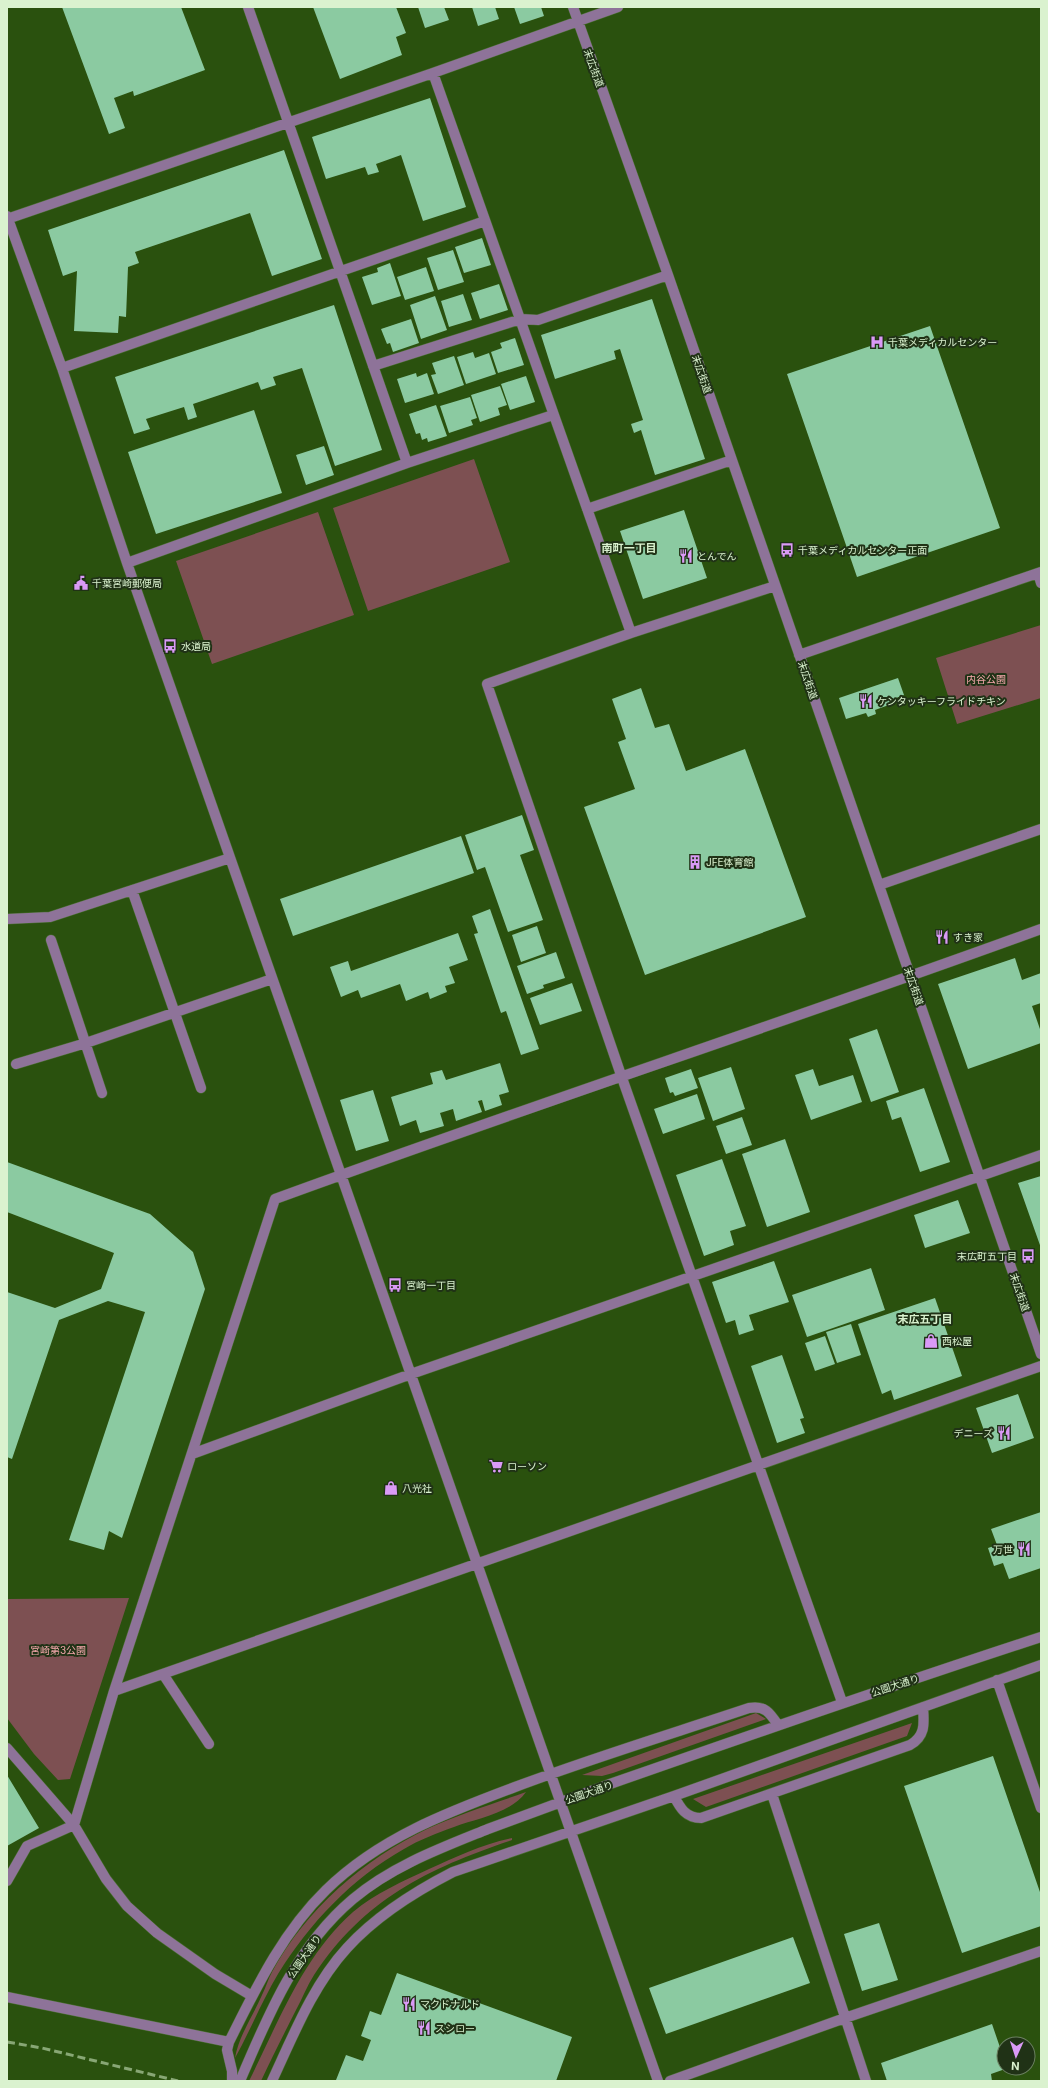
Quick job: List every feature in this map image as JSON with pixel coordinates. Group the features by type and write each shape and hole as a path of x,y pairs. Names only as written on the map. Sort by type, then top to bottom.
{"street":[{"path":"248,7 407,463"},
{"name":"末広街道","path":"573,7 668,274 1041,1354"},
{"path":"618,7 433,73 7,218 62,368 127,563 272,979 479,1564 569,1831 658,2081"},
{"path":"433,73 484,221 521,319 553,415 631,633"},
{"path":"62,368 484,221"},
{"path":"373,366 521,319 538,320 668,274"},
{"path":"127,563 407,463 553,415"},
{"path":"587,509 732,460"},
{"path":"799,655 1040,576"},
{"path":"775,586 631,633 487,684 621,1075 694,1277 842,1702"},
{"path":"879,885 1041,829"},
{"path":"7,919 50,917 230,858"},
{"path":"132,890 201,1088"},
{"path":"7,1881 27,1846 74,1825 114,1691 275,1199 621,1075 911,977 1041,929"},
{"path":"51,940 102,1093"},
{"path":"16,1064 86,1043 175,1011 272,979"},
{"path":"192,1454 411,1374 694,1277 1041,1155"},
{"path":"114,1691 1041,1366"},
{"name":"公園大通り","path":"240,2081 271,2010 292,1972 315,1938 353,1899 397,1869 425,1855 560,1802 842,1702 1041,1636"},
{"path":"272,2081 299,2024 325,1977 346,1949 371,1925 408,1897 453,1872 674,1796 1041,1665"},
{"path":"162,1674 209,1744"},
{"path":"997,1680 1041,1808"},
{"path":"674,1796 683,1811 696,1818 772,1794 910,1745 918,1741 922,1735 924,1727 923,1707"},
{"path":"232,2081 232,2071 227,2050 229,2042 252,1996 280,1946 326,1889 374,1851 443,1814 550,1774 749,1708 763,1708 768,1711 778,1725"},
{"path":"7,1748 74,1825 106,1879 127,1906 157,1933 215,1974 252,1996"},
{"path":"772,1794 866,2081"},
{"path":"670,2081 845,2018 1041,1951"},
{"path":"7,1997 229,2042"}],"green space":[{"path":"474,459 510,562 368,611 333,508"},
{"path":"318,512 354,615 212,664 176,561"},
{"name":"内谷公園","path":"1041,625 1041,698 957,724 936,658"},
{"name":"宮崎第3公園","path":"129,1598 70,1779 58,1780 34,1754 7,1718 7,1599"},
{"path":"756,1713 766,1719 613,1773 602,1776 582,1775"},
{"path":"912,1723 907,1736 706,1807 693,1799"},
{"path":"526,1792 503,1810 441,1832 410,1846 385,1861 349,1888 303,1937 290,1955 272,1984 235,2058 243,2033 271,1975 286,1949 319,1907 338,1888 359,1871 403,1841 427,1829 464,1814"},
{"path":"512,1838 512,1840 453,1862 426,1875 377,1906 354,1926 333,1949 311,1979 261,2081 249,2081 293,1991 320,1949 335,1930 353,1912 380,1893 429,1869 480,1847"}],"building":[{"path":"62,7 181,7 205,70 134,96 133,91 114,98 125,128 109,134"},
{"path":"313,7 396,7 406,33 396,37 402,55 340,79"},
{"path":"418,7 444,7 449,20 425,28"},
{"path":"472,7 495,7 499,19 478,26"},
{"path":"514,7 541,7 544,16 520,24"},
{"path":"430,98 466,207 423,221 401,155 376,164 379,172 368,175 365,167 326,179 312,137"},
{"path":"284,150 322,259 272,276 250,213 135,252 139,263 128,267 126,317 119,316 118,333 74,331 77,271 63,276 48,230"},
{"path":"482,238 491,265 464,273 455,247"},
{"path":"453,250 464,282 438,290 427,258"},
{"path":"390,263 401,296 372,305 362,277 378,272 377,268"},
{"path":"426,267 434,291 405,300 397,277"},
{"path":"499,284 508,310 480,319 471,293"},
{"path":"463,294 472,320 449,327 441,301"},
{"path":"435,296 447,330 421,339 410,305"},
{"path":"652,299 705,459 655,475 641,430 634,433 631,424 643,420 620,349 614,351 616,359 555,379 541,335"},
{"path":"334,305 382,450 335,466 302,368 273,377 276,385 261,390 258,382 193,404 197,417 188,420 184,407 146,419 150,429 134,434 115,377"},
{"path":"411,319 419,343 393,352 390,343 387,344 381,329"},
{"name":"千葉メディカルセンター","path":"930,326 1000,528 857,577 787,374"},
{"path":"515,338 524,365 498,373 491,352 502,348 500,343"},
{"path":"473,352 475,358 489,353 496,374 466,384 457,357"},
{"path":"454,356 464,385 438,394 431,375 436,374 432,363"},
{"path":"416,373 417,377 427,373 434,394 405,403 397,379"},
{"path":"526,376 535,402 510,410 501,384"},
{"path":"500,386 507,405 498,408 500,415 480,422 471,395"},
{"path":"470,397 477,418 471,420 473,425 449,433 440,406"},
{"path":"436,405 447,436 428,442 427,438 422,440 420,433 416,434 409,414"},
{"path":"254,410 282,493 156,534 128,452"},
{"path":"324,446 334,475 306,485 296,455"},
{"path":"684,510 707,578 643,599 620,531"},
{"path":"898,678 904,695 896,698 897,702 875,710 876,714 868,717 866,713 846,719 839,698"},
{"name":"JFE体育館","path":"641,688 655,728 669,724 686,771 745,749 806,917 645,975 584,807 635,789 618,742 626,739 612,699"},
{"path":"522,815 534,850 520,855 543,920 508,932 485,867 477,870 465,835"},
{"path":"461,836 474,873 293,936 280,899"},
{"path":"490,909 539,1049 521,1055 506,1011 501,1013 474,934 478,933 472,916"},
{"path":"537,926 546,953 521,962 512,935"},
{"path":"458,933 468,960 449,967 455,983 445,986 447,992 430,999 428,992 406,1001 400,984 361,998 358,990 341,997 330,967 348,961 351,971"},
{"path":"556,952 565,978 543,985 544,988 527,994 517,966"},
{"path":"1015,958 1022,980 1041,973 1041,1003 1032,1006 1041,1032 1041,1043 968,1069 938,984"},
{"path":"572,983 582,1011 540,1025 530,998"},
{"path":"877,1029 899,1092 871,1102 849,1039"},
{"path":"500,1063 509,1092 499,1095 502,1105 485,1111 482,1100 478,1101 482,1112 456,1121 453,1109 440,1113 444,1126 420,1133 416,1120 400,1126 391,1097 433,1084 430,1073 442,1070 446,1080"},
{"path":"731,1067 745,1109 713,1121 698,1078"},
{"path":"691,1069 698,1088 675,1096 673,1092 670,1093 665,1078"},
{"path":"813,1069 819,1086 853,1075 862,1102 811,1120 795,1075"},
{"path":"924,1088 950,1162 920,1172 901,1117 892,1120 886,1101"},
{"path":"373,1090 389,1141 356,1151 340,1100"},
{"path":"697,1094 705,1119 663,1134 654,1109"},
{"path":"742,1117 752,1145 726,1154 716,1126"},
{"path":"785,1139 810,1212 767,1227 742,1154"},
{"path":"722,1159 746,1226 730,1231 734,1245 704,1256 676,1175"},
{"path":"7,1162 150,1214 193,1252 205,1289 122,1538 109,1531 104,1550 69,1540 145,1312 108,1301 59,1320 12,1459 7,1457 7,1292 55,1308 101,1289 114,1253 7,1212"},
{"path":"1041,1176 1041,1248 1018,1183"},
{"path":"958,1200 970,1233 925,1248 914,1215"},
{"path":"774,1261 789,1302 749,1315 754,1330 739,1335 735,1320 726,1323 712,1282"},
{"path":"871,1268 885,1310 807,1337 792,1295"},
{"path":"935,1298 962,1376 894,1400 891,1390 882,1394 858,1324"},
{"path":"851,1324 861,1355 837,1363 826,1332"},
{"path":"825,1336 835,1364 815,1371 805,1343"},
{"path":"782,1355 804,1418 800,1419 805,1433 777,1443 751,1366"},
{"path":"1018,1394 1034,1438 992,1453 976,1408"},
{"path":"1041,1512 1041,1568 1009,1579 1003,1563 994,1566 988,1548 997,1545 991,1529"},
{"path":"993,1756 1041,1895 1041,1926 962,1953 904,1786"},
{"path":"7,1775 39,1828 7,1846"},
{"path":"879,1923 898,1980 862,1991 844,1934"},
{"path":"793,1937 810,1983 666,2034 649,1988"},
{"path":"397,1973 572,2037 556,2081 336,2080 346,2055 363,2061 371,2040 361,2036 370,2011 381,2015"},
{"path":"992,2024 996,2036 996,2072 991,2074 992,2081 887,2081 881,2063"}],"railway":[{"path":"7,2042 42,2048 178,2081"}],"place":[{"name":"千葉メディカルセンター","path":"877,342"},
{"name":"千葉メディカルセンター正面","path":"787,550"},
{"name":"とんでん","path":"686,556"},
{"name":"千葉宮崎郵便局","path":"81,583"},
{"name":"水道局","path":"170,646"},
{"name":"ケンタッキーフライドチキン","path":"866,701"},
{"name":"JFE体育館","path":"695,862"},
{"name":"すき家","path":"942,937"},
{"name":"末広町五丁目","path":"1028,1256"},
{"name":"宮崎一丁目","path":"395,1285"},
{"name":"西松屋","path":"931,1341"},
{"name":"デニーズ","path":"1004,1433"},
{"name":"ローソン","path":"496,1466"},
{"name":"八光社","path":"391,1488"},
{"name":"万世","path":"1024,1549"},
{"name":"マクドナルド","path":"409,2004"},
{"name":"スシロー","path":"424,2028"}],"district":[{"name":"南町一丁目","path":"629,548"},
{"name":"末広五丁目","path":"925,1319"}]}
